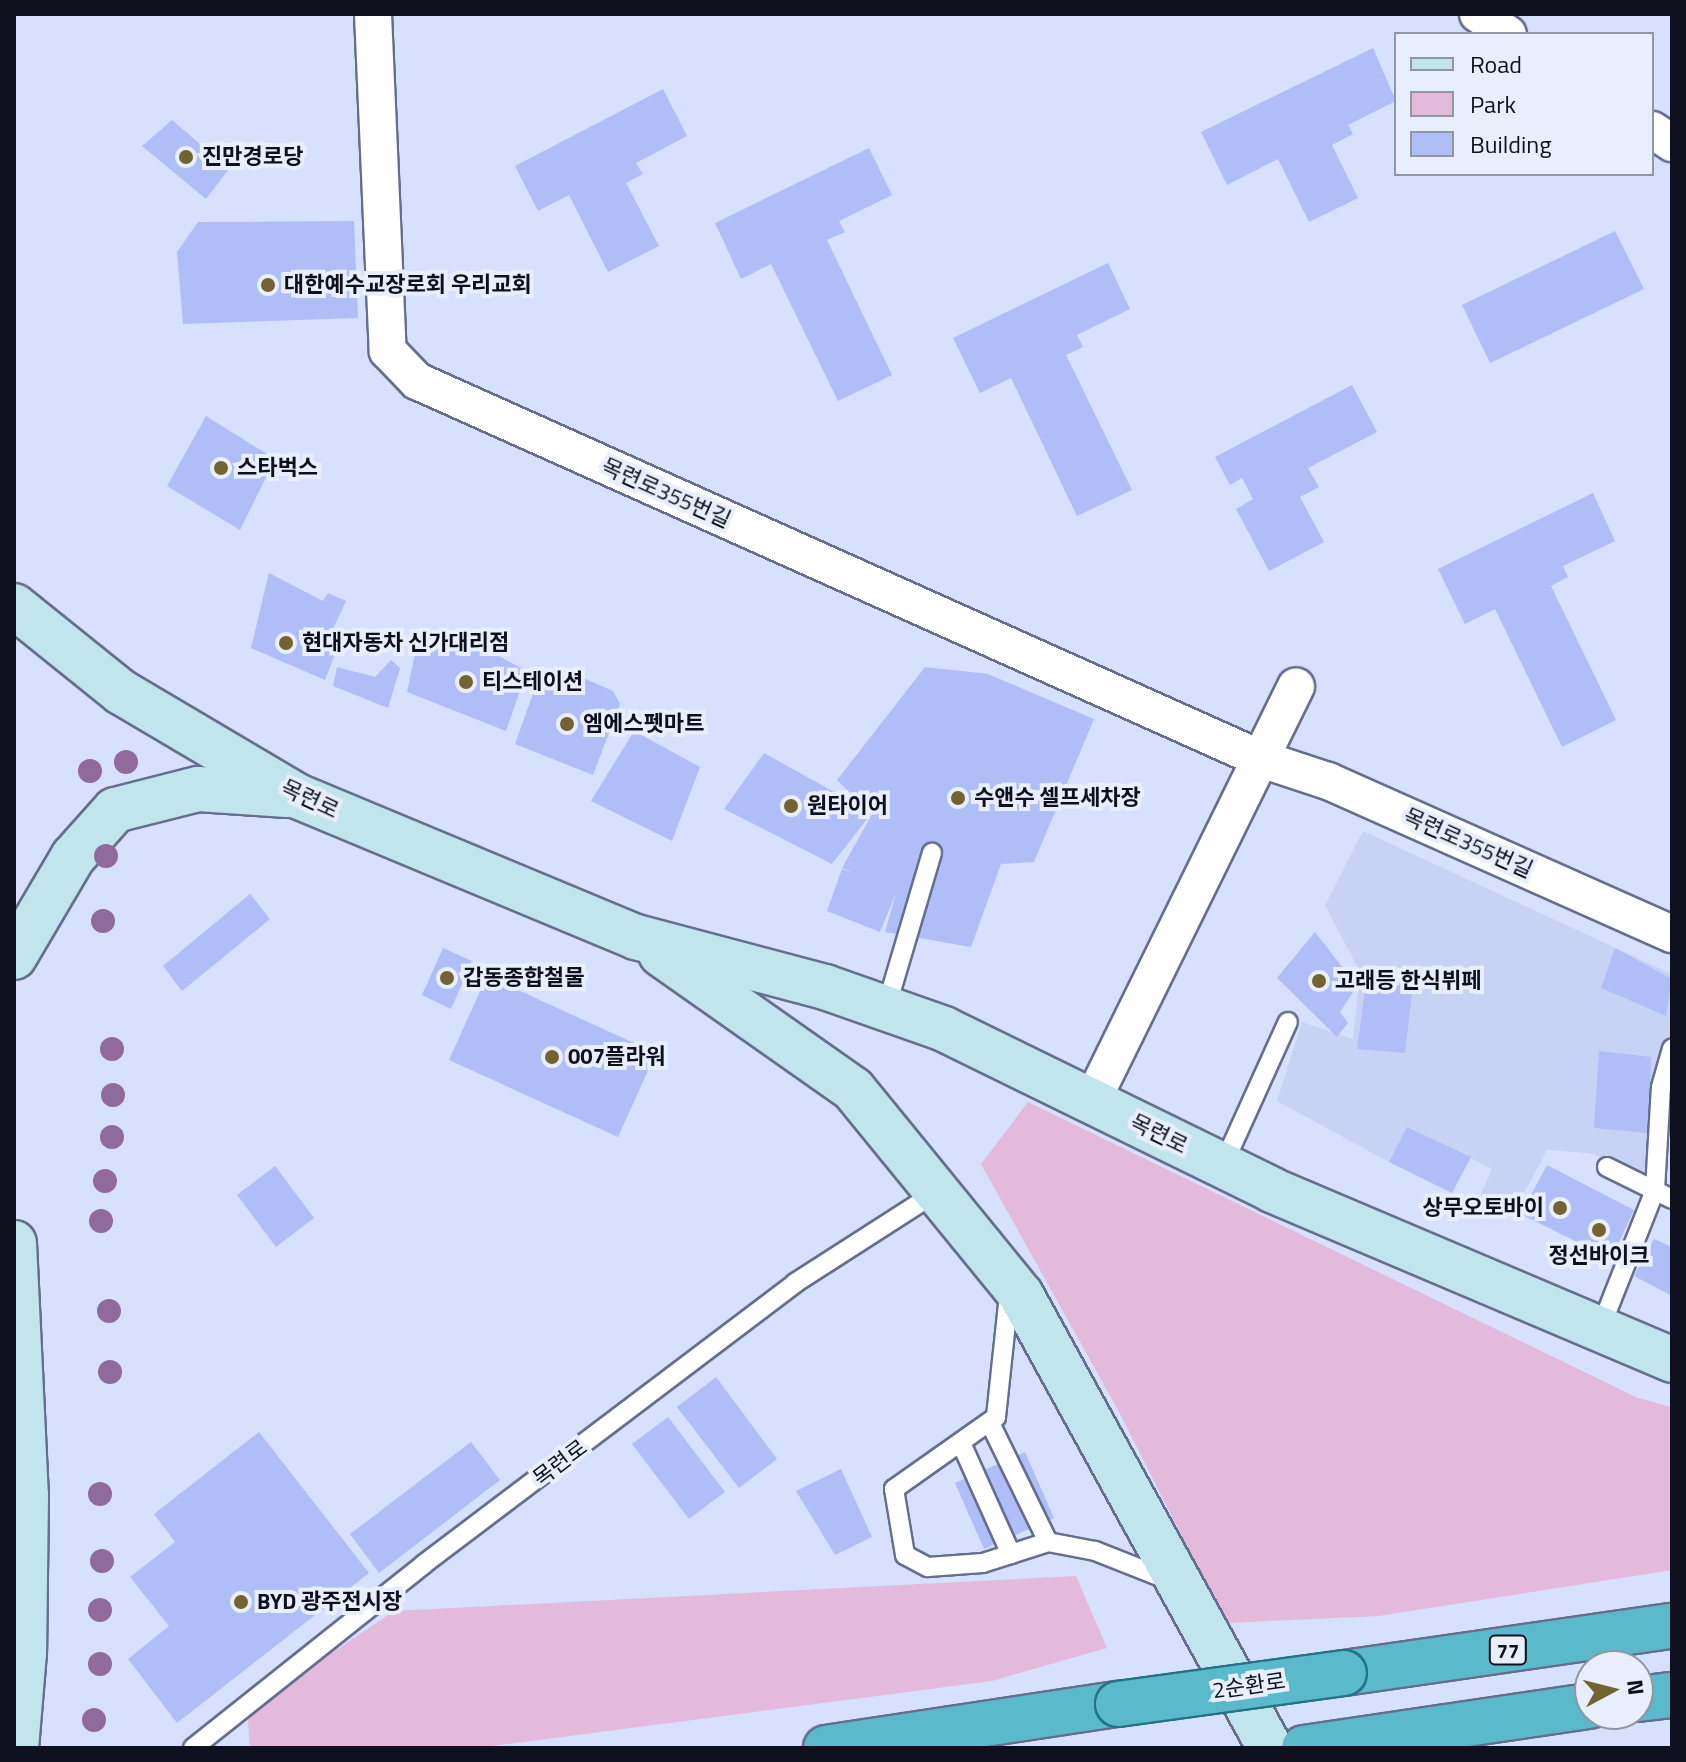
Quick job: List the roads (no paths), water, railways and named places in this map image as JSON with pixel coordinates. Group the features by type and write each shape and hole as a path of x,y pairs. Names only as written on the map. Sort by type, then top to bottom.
{"highway":[{"name":"2순환로","path":"826,1748 1672,1626"},
{"path":"1304,1748 1574,1708"}],"main road":[{"name":"목련로","path":"14,606 121,692 297,796 636,937 825,987 944,1029 1223,1166 1672,1360"},
{"path":"14,957 73,857 115,810 198,789 297,796"},
{"name":"목련로","path":"636,937 853,1089 1010,1281 1270,1748"},
{"path":"14,1243 26,1495 24,1653 16,1748"}],"street":[{"name":"목련로355번길","path":"373,14 388,351 417,381 1261,759 1328,781 1672,934"},
{"path":"1478,14 1505,32"},
{"path":"1654,131 1672,143"},
{"path":"1092,1101 1296,687"}],"lane":[{"path":"886,1008 932,853"},
{"path":"1223,1166 1288,1022"},
{"path":"1600,1329 1664,1194 1661,1087 1672,1049"},
{"path":"1607,1167 1664,1194"},
{"name":"목련로","path":"193,1748 424,1564 795,1283 937,1192"},
{"path":"1010,1281 1003,1374 996,1417 894,1489 905,1555 928,1567 983,1563 1048,1542 1095,1551 1177,1584"},
{"path":"990,1423 1048,1542"},
{"path":"961,1443 1011,1554"}],"place":[{"name":"진만경로당","path":"186,157"},
{"name":"대한예수교장로회 우리교회","path":"268,285"},
{"name":"스타벅스","path":"221,468"},
{"name":"현대자동차 신가대리점","path":"286,643"},
{"name":"티스테이션","path":"466,682"},
{"name":"엠에스펫마트","path":"567,724"},
{"name":"수앤수 셀프세차장","path":"958,798"},
{"name":"원타이어","path":"791,806"},
{"name":"갑동종합철물","path":"447,978"},
{"name":"고래등 한식뷔페","path":"1319,981"},
{"name":"007플라워","path":"552,1057"},
{"name":"상무오토바이","path":"1560,1208"},
{"name":"정선바이크","path":"1599,1230"},
{"name":"BYD 광주전시장","path":"241,1602"}]}
